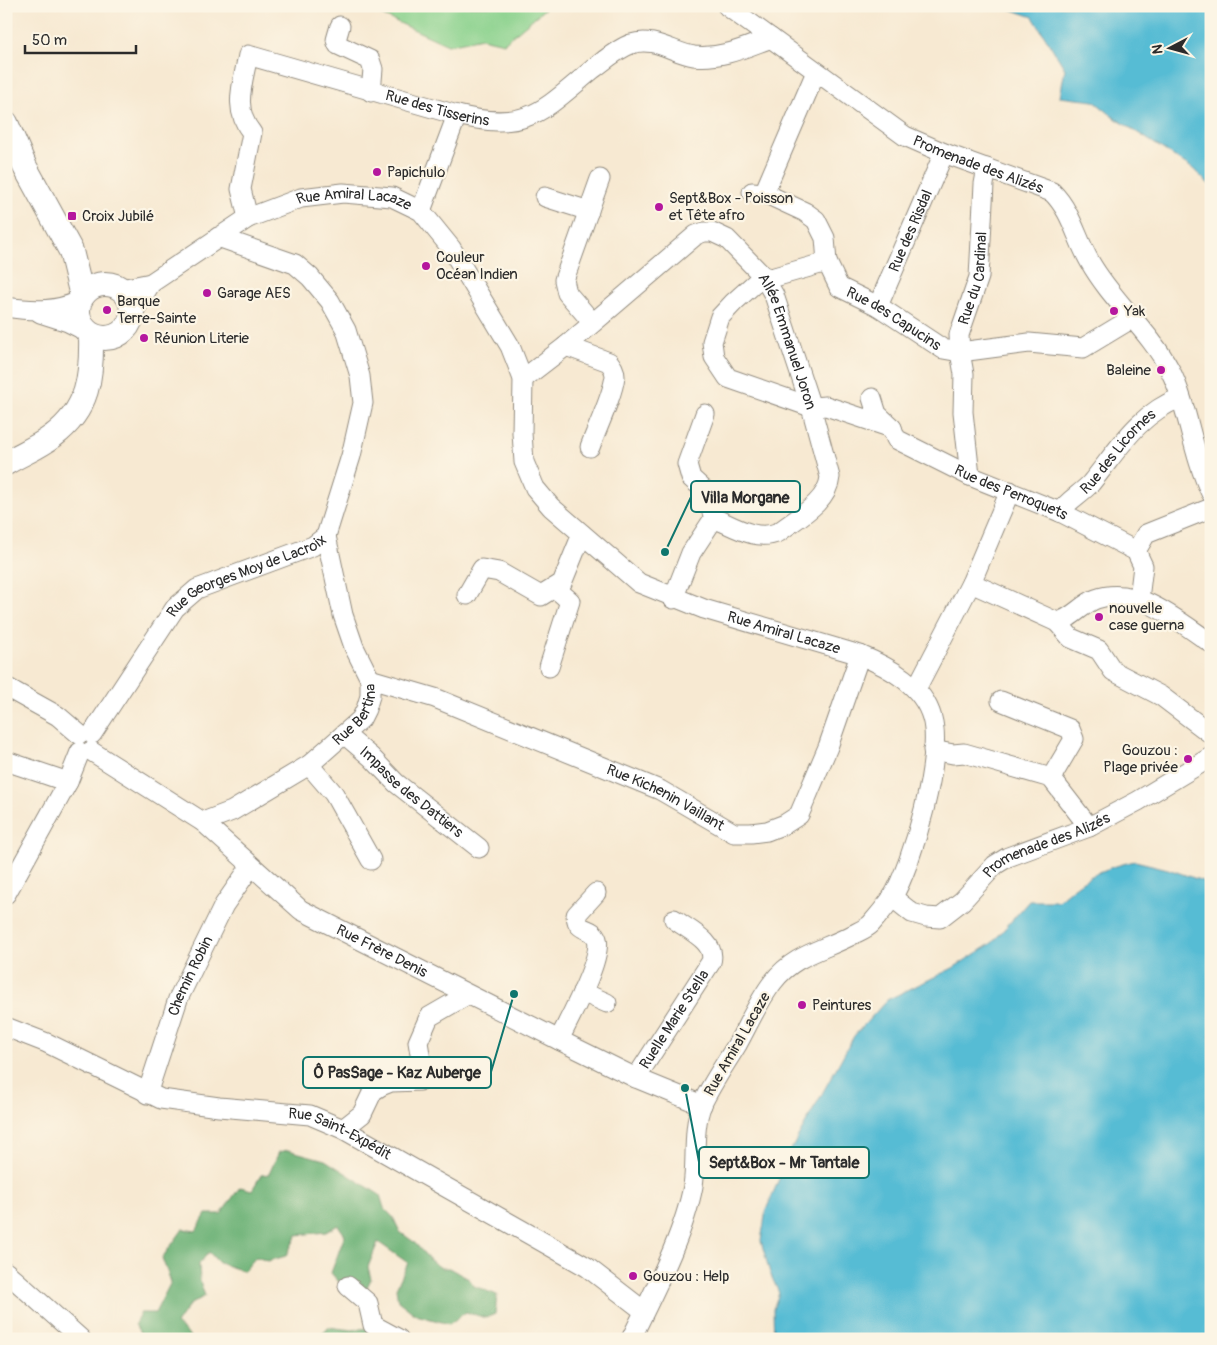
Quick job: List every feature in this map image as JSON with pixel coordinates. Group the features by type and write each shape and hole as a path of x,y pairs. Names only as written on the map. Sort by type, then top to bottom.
{"main road":[{"path":"6,124 25,168 71,251 81,298 78,317 96,335"},
{"path":"71,251 82,258 132,304 132,314 126,329 96,335"},
{"path":"81,298 92,287 113,286"},
{"path":"6,464 53,436 70,420 84,398 92,367 96,335"}],"street":[{"name":"Promenade des Alizés","path":"727,6 905,136 944,153 1052,192 1062,202 1090,262 1131,319 1151,341 1170,370 1211,493"},
{"path":"340,26 336,40 338,46 370,60 373,69 371,92"},
{"name":"Rue des Tisserins","path":"248,218 240,190 252,133 242,122 240,102 248,55 371,92 457,115 479,120 508,122 528,118 550,104 616,51 632,44 659,44 692,56 716,56 771,38"},
{"name":"Rue des Capucins","path":"816,72 758,193 805,212 816,220 825,238 827,262 838,287 878,306 943,349 960,352 1029,343 1083,348 1131,319"},
{"path":"420,210 457,115"},
{"name":"Rue des Risdal","path":"878,306 944,153"},
{"name":"Rue du Cardinal","path":"970,476 963,412 964,374 959,335 979,276 984,184 987,168"},
{"path":"592,322 567,293 564,280 600,179"},
{"name":"Rue Amiral Lacaze","path":"132,314 151,283 218,237 248,218 301,198 343,193 392,196 420,210 451,248 510,346 523,379 522,434 524,462 535,488 551,507 639,584 673,599 860,655 884,664 916,689 932,718 933,750 923,809 908,859 892,897 870,926 847,938 805,954 791,964 774,981 702,1105 693,1186 687,1206 667,1260 631,1339"},
{"path":"545,196 589,211"},
{"name":"Allée Emmanuel Joron","path":"523,379 566,346 696,235 704,232 720,234 727,239 763,276 774,295 812,407 830,477 830,485 823,497 780,532 772,536 758,536 714,518"},
{"name":"Rue Georges Moy de Lacroix","path":"6,894 68,782 86,743 175,608 197,590 313,546 326,536 351,456 363,403 360,376 346,330 330,301 310,277 295,264 218,237"},
{"path":"763,276 776,276 827,262"},
{"name":"Rue des Perroquets","path":"763,276 720,317 712,342 714,358 728,378 812,407 826,406 892,428"},
{"name":"Rue Amiral Lacaze","path":"113,286 151,283"},
{"path":"6,308 36,311 66,307 81,298"},
{"path":"36,311 44,316 68,322 96,335"},
{"path":"566,346 608,362 613,367 615,375 590,447"},
{"name":"Rue des Perroquets","path":"872,398 878,414 892,428 896,439 970,476 1060,512 1136,551"},
{"name":"Rue des Licornes","path":"1060,512 1064,505 1090,483 1120,442 1161,405 1180,398"},
{"path":"673,599 691,553 714,518 707,497 702,488 691,478 687,464 705,414"},
{"path":"916,689 971,583 1010,491"},
{"path":"1138,599 1143,566 1136,551 1146,534 1211,508"},
{"path":"467,595 482,569 499,572 540,596 562,583 582,534"},
{"name":"Rue Bertina","path":"203,822 232,811 309,766 361,719 366,708 370,696 370,679 354,648 343,615 326,536"},
{"path":"971,583 1057,622 1071,638 1100,650 1113,671 1161,696 1211,734"},
{"path":"549,666 570,600 555,588"},
{"path":"1057,622 1071,616 1089,602 1114,595 1138,599 1211,643"},
{"name":"Rue Kichenin Vaillant","path":"370,679 435,698 542,741 660,790 734,833 751,833 767,831 785,824 799,815 828,747 860,655"},
{"name":"Rue Frère Denis","path":"6,687 58,716 86,743 203,822 301,910 467,995 636,1078 702,1105"},
{"path":"1002,701 1070,729 1073,733 1074,739 1051,778"},
{"name":"Impasse des Dattiers","path":"344,734 372,757 396,783 479,848"},
{"path":"933,750 953,754 964,753 1051,778 1090,826"},
{"name":"Promenade des Alizés","path":"892,897 912,913 940,918 962,901 995,865 1008,857 1090,826 1138,801 1211,757"},
{"path":"6,761 68,782"},
{"path":"309,766 334,794 371,860"},
{"name":"Chemin Robin","path":"147,1094 178,999 224,905 251,866"},
{"path":"559,1040 587,983 598,946 597,938 592,932 580,927 576,923 576,915 596,893"},
{"name":"Ruelle Marie Stella","path":"636,1078 711,962 713,955 711,947 674,919"},
{"path":"582,992 607,1003"},
{"path":"343,1129 362,1114 373,1091 391,1082 420,1081 424,1078 418,1042 429,1017 467,995"},
{"name":"Rue Saint-Expédit","path":"6,1027 47,1043 147,1094 170,1100 219,1107 310,1115 343,1129 588,1267 644,1311"},
{"path":"6,1272 81,1339"},
{"path":"348,1286 368,1303 373,1325 399,1339"}],"green space":[{"path":"362,6 548,6 504,43 482,38 448,45"},
{"path":"288,1150 325,1160 380,1195 384,1208 393,1217 400,1232 414,1242 430,1260 441,1268 449,1268 469,1279 474,1286 497,1295 495,1314 486,1318 466,1312 449,1324 416,1315 398,1301 396,1288 408,1263 378,1242 368,1267 371,1279 364,1293 346,1281 339,1282 331,1273 345,1235 338,1225 326,1232 297,1235 286,1256 268,1261 256,1257 244,1271 219,1263 209,1252 199,1264 200,1281 205,1296 189,1305 176,1324 193,1339 143,1339 135,1324 140,1313 155,1313 171,1282 162,1258 183,1229 196,1231 206,1214 221,1214 240,1187 252,1190 261,1175 269,1174 279,1152"},
{"path":"328,1327 352,1330 367,1328 386,1339 318,1339"}],"water":[{"path":"1002,6 1211,6 1211,186 1192,168 1115,118 1094,101 1060,97 1065,69 1033,17"},
{"path":"1135,861 1168,869 1211,884 1211,1339 774,1339 773,1309 779,1293 770,1273 761,1241 766,1210 792,1148 854,1036 887,1000 953,968 992,943 1029,901 1058,901 1076,886 1094,875 1112,867"}],"place":[{"name":"Papichulo","path":"377,172"},
{"name":"Sept&Box - Poisson et Tête afro","path":"659,207"},
{"name":"Croix Jubilé","path":"72,216"},
{"name":"Couleur Océan Indien","path":"426,266"},
{"name":"Garage AES","path":"207,293"},
{"name":"Barque Terre-Sainte","path":"107,310"},
{"name":"Yak","path":"1114,311"},
{"name":"Réunion Literie","path":"144,338"},
{"name":"Baleine","path":"1161,370"},
{"name":"Villa Morgane","path":"665,552"},
{"name":"nouvelle case guerna","path":"1099,617"},
{"name":"Gouzou : Plage privée","path":"1188,759"},
{"name":"Ô PasSage - Kaz Auberge","path":"514,994"},
{"name":"Peintures","path":"802,1005"},
{"name":"Sept&Box - Mr Tantale","path":"685,1088"},
{"name":"Gouzou : Help","path":"633,1276"}]}
